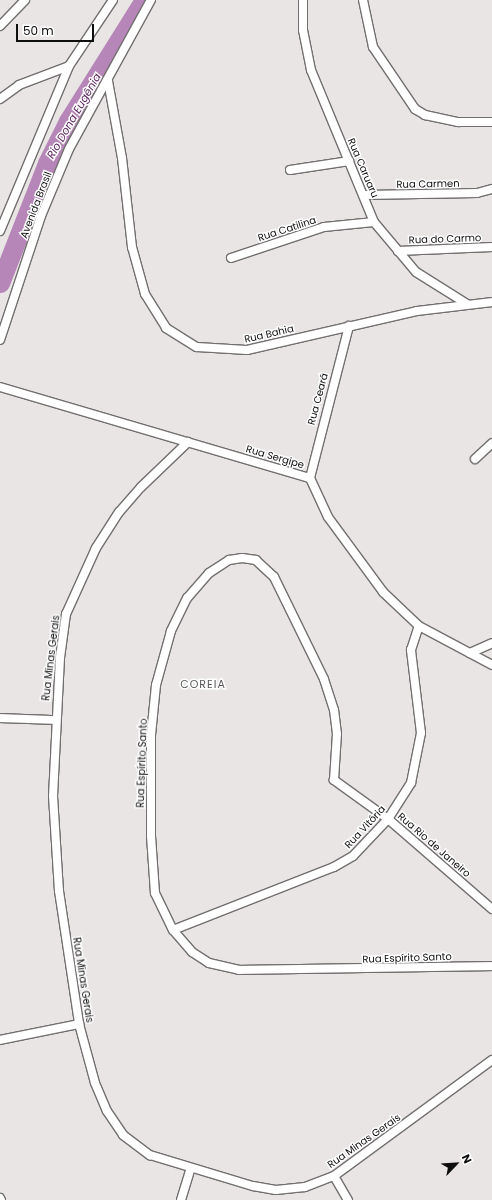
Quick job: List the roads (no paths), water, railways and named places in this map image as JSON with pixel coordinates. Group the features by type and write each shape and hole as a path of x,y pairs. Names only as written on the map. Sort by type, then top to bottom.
{"street":[{"path":"0,26 25,0"},
{"name":"Avenida Brasil","path":"0,231 69,66 113,0"},
{"name":"Avenida Brasil","path":"0,340 41,216 69,149 108,81 151,0"},
{"name":"Rua Caruaru","path":"303,0 303,30 311,70 374,222 416,272 467,304"},
{"path":"363,0 373,46 414,109 425,115 458,122 492,122"},
{"path":"0,99 19,85 69,66"},
{"name":"Rua Bahia","path":"108,81 121,151 132,247 145,294 166,328 197,347 218,351 247,350 349,326 467,304 492,302"},
{"path":"290,170 349,160"},
{"name":"Rua Carmen","path":"364,195 477,193 492,189"},
{"name":"Rua Catilina","path":"231,258 324,227 374,222"},
{"name":"Rua do Carmo","path":"398,251 492,247"},
{"name":"Rua Ceará","path":"310,478 349,326"},
{"name":"Rua Sergipe","path":"0,387 310,478 318,498 352,553 383,592 419,626 492,664"},
{"name":"Rua Minas Gerais","path":"188,442 119,512 79,579 66,614 54,720 53,796 60,891 79,1024 95,1083 123,1135 150,1155 190,1170 276,1190 305,1187 334,1176 492,1060"},
{"path":"475,459 492,443"},
{"name":"Rua Espírito Santo","path":"340,785 332,772 337,734 334,710 292,612 274,577 256,560 229,560 209,574 187,598 171,630 156,685 151,735 151,836 155,893 173,930 192,952 209,964 239,970 492,966"},
{"name":"Rua Vitória","path":"173,930 334,868 353,856 388,818 411,783 421,733 411,650 419,626"},
{"path":"470,653 492,643"},
{"path":"0,718 54,720"},
{"name":"Rua Rio de Janeiro","path":"340,785 388,818 492,909"},
{"path":"0,1040 79,1024"},
{"path":"181,1200 190,1170"},
{"path":"334,1176 348,1200"}],"waterway":[{"name":"Rio Dona Eugênia","path":"0,283 47,163 68,121 144,0"}],"district":[{"name":"COREIA","path":"203,684"}]}
